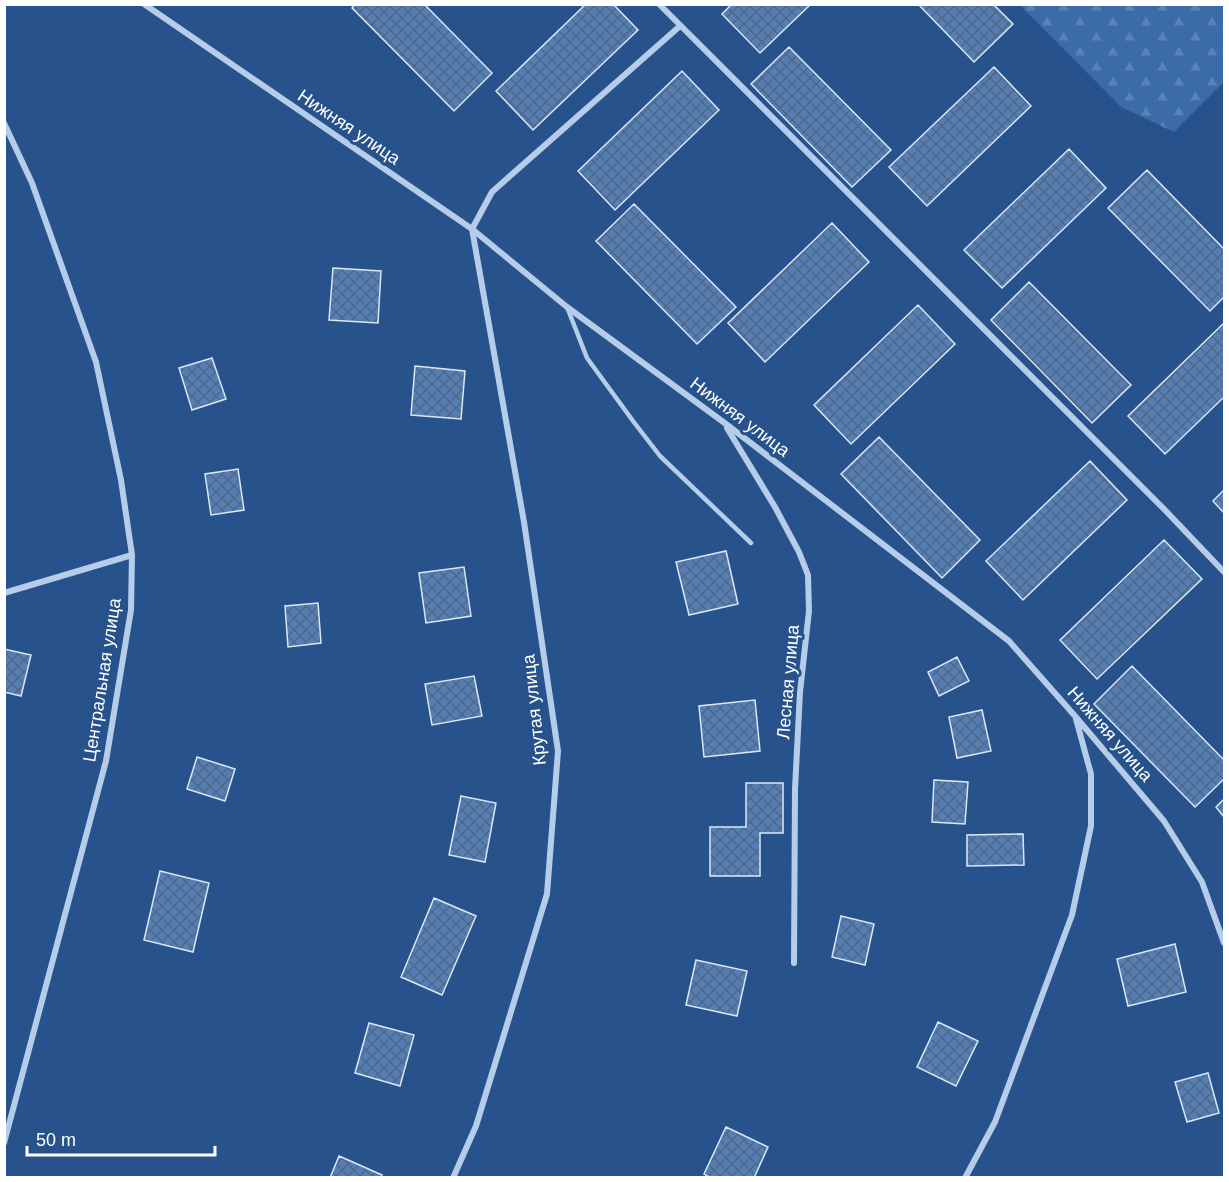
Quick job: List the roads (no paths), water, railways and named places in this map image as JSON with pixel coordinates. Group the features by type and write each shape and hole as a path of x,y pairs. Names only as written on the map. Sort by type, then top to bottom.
{"street":[{"name":"Нижняя улица","path":"144,4 472,229 567,307 726,424 1009,642 1164,820 1202,882 1224,943"},
{"path":"659,4 1163,508 1224,572"},
{"path":"472,229 492,192 680,26"},
{"name":"Центральная улица","path":"4,123 32,183 96,362 122,480 132,555 131,610 106,761 4,1143"},
{"name":"Крутая улица","path":"453,1178 476,1126 548,894 558,751 524,522 472,229"},
{"name":"Лесная улица","path":"726,424 775,507 799,552 808,575 809,611 800,692 795,789 794,963"},
{"path":"4,593 132,555"},
{"path":"965,1178 995,1122 1072,915 1090,826 1091,774 1075,716"}],"lane":[{"path":"567,307 587,358 660,456 751,543"}]}
